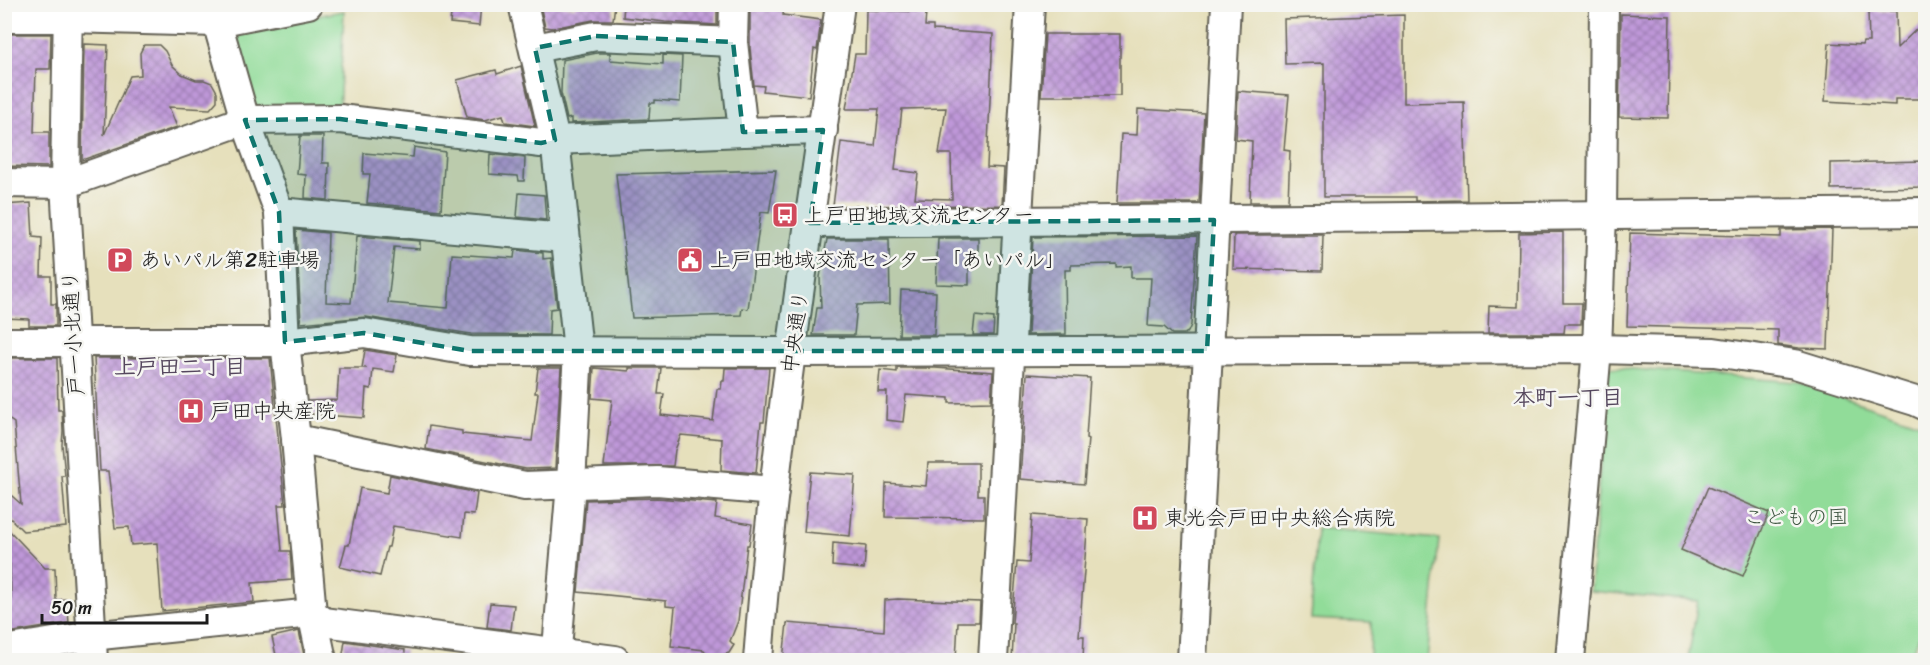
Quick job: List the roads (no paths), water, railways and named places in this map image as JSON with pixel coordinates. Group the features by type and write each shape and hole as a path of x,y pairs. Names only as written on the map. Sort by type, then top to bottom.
{"street":[{"path":"4,18 68,11 216,13 308,4"},
{"path":"523,4 555,140 578,350 571,484 556,657"},
{"path":"734,4 733,42 744,132"},
{"name":"中央通り","path":"758,660 774,490 840,4"},
{"path":"993,660 1030,4"},
{"path":"1192,660 1226,4"},
{"path":"1570,660 1597,349 1602,214 1604,4"},
{"name":"戸一小北通り","path":"68,11 65,184 92,648"},
{"path":"216,13 245,120 279,212 285,342 312,613 322,660"},
{"path":"535,48 596,36 733,42"},
{"path":"4,183 65,184 245,120 340,119 541,143 555,140 823,130"},
{"path":"279,212 564,238"},
{"path":"810,223 1926,212"},
{"path":"4,342 285,342 364,333 470,351 1597,349 1714,352 1795,364 1926,406"},
{"path":"296,439 525,486 657,481 774,490"},
{"path":"4,650 92,648 312,613 324,622 556,657 615,660"}],"place":[{"name":"上戸田地域交流センター","path":"785,215"},
{"name":"あいパル第2駐車場","path":"120,260"},
{"name":"上戸田地域交流センター「あいパル」","path":"690,260"},
{"name":"戸田中央産院","path":"191,411"},
{"name":"東光会戸田中央総合病院","path":"1145,518"}],"district":[{"name":"上戸田二丁目","path":"180,366"},
{"name":"本町一丁目","path":"1568,397"}],"park label":[{"name":"こどもの国","path":"1796,517"}]}
